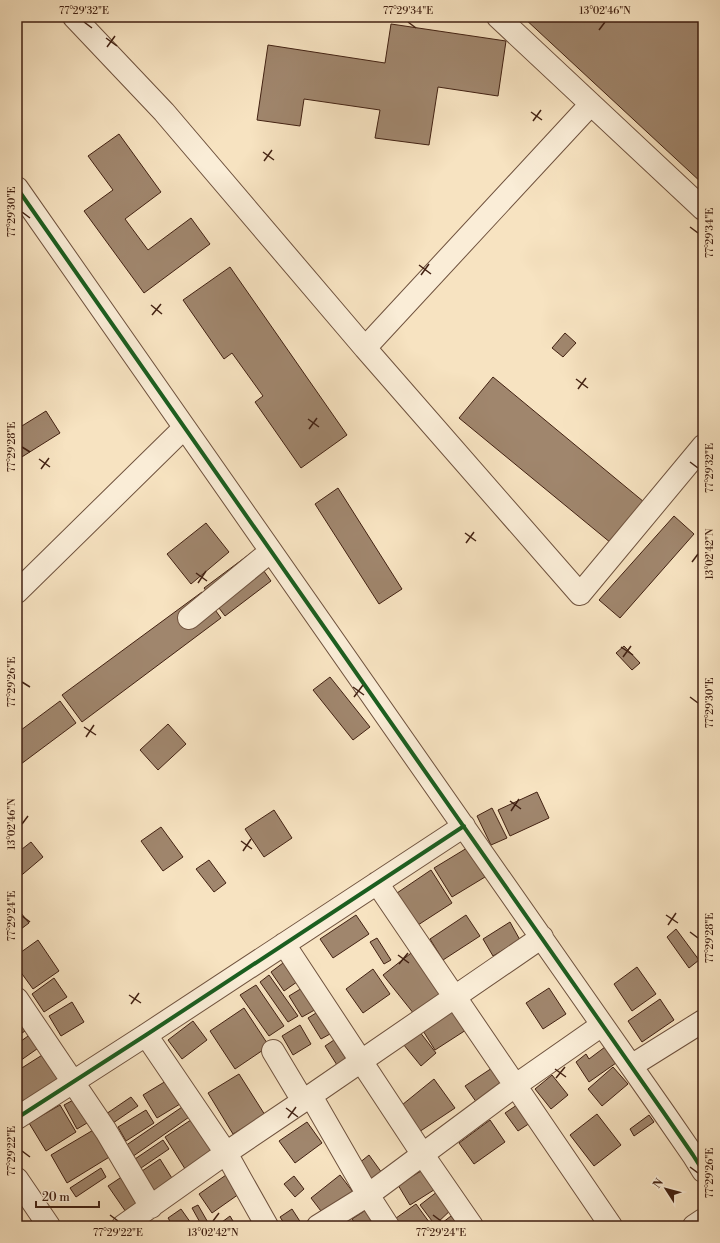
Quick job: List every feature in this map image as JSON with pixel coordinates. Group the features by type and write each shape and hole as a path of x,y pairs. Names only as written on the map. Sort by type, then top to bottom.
{"street":[{"path":"74,17 164,112 365,348 580,594 703,446"},
{"path":"498,17 703,209"},
{"path":"365,348 591,104"},
{"path":"17,188 602,1025 700,1158"},
{"path":"17,592 184,428"},
{"path":"189,618 271,551"},
{"path":"17,1118 464,826"},
{"path":"377,883 611,1226"},
{"path":"123,1226 226,1152 307,1099 542,938"},
{"path":"284,944 423,1155 472,1226"},
{"path":"17,999 106,1131 151,1206"},
{"path":"631,1066 703,1021"},
{"path":"318,1226 368,1195 516,1085 602,1025"},
{"path":"146,1035 226,1152 267,1226"},
{"path":"273,1051 307,1099 388,1226"},
{"path":"17,1179 49,1226"},
{"path":"694,1226 703,1220"}],"building":[{"path":"523,17 703,17 703,184"},
{"path":"391,24 506,41 498,96 438,87 429,145 375,138 380,110 304,99 300,126 257,120 268,45 385,63"},
{"path":"119,134 161,192 125,219 148,250 191,218 210,244 144,293 84,211 113,190 88,156"},
{"path":"230,267 347,435 301,468 255,402 263,396 232,353 224,359 183,300"},
{"path":"565,333 576,343 563,357 552,348"},
{"path":"493,377 644,502 611,543 459,418"},
{"path":"46,411 60,433 17,460 17,429"},
{"path":"338,488 402,589 379,604 315,504"},
{"path":"674,516 694,534 620,618 599,600"},
{"path":"206,523 229,552 191,584 167,554"},
{"path":"251,553 271,581 225,616 204,588"},
{"path":"202,592 221,618 82,722 62,695"},
{"path":"624,646 640,663 632,670 616,653"},
{"path":"330,677 370,727 353,740 313,690"},
{"path":"60,701 76,723 17,767 17,733"},
{"path":"168,724 186,744 158,770 140,750"},
{"path":"537,792 549,818 510,836 498,810"},
{"path":"492,808 507,838 491,845 477,816"},
{"path":"274,810 292,838 264,857 245,829"},
{"path":"161,827 183,857 163,871 141,841"},
{"path":"31,842 43,857 17,879 17,853"},
{"path":"467,848 485,877 452,897 434,868"},
{"path":"209,860 226,883 214,892 196,869"},
{"path":"431,870 452,903 418,925 397,893"},
{"path":"17,908 29,923 17,932"},
{"path":"356,915 369,934 333,958 320,939"},
{"path":"466,915 480,936 443,960 430,939"},
{"path":"510,922 520,940 493,956 483,939"},
{"path":"676,929 699,960 689,968 667,937"},
{"path":"377,938 391,960 384,964 370,942"},
{"path":"38,940 59,971 33,989 17,967 17,955"},
{"path":"415,950 449,995 418,1019 383,975"},
{"path":"291,957 304,977 284,991 271,972"},
{"path":"637,967 656,994 632,1011 614,984"},
{"path":"373,969 390,994 363,1013 346,989"},
{"path":"269,975 298,1016 288,1022 260,982"},
{"path":"54,978 67,997 44,1012 32,994"},
{"path":"256,985 284,1026 269,1036 240,995"},
{"path":"307,985 320,1007 302,1017 289,996"},
{"path":"549,988 566,1014 543,1029 526,1003"},
{"path":"660,999 674,1020 642,1042 628,1021"},
{"path":"72,1002 84,1022 61,1036 49,1016"},
{"path":"17,1007 30,1028 17,1036"},
{"path":"451,1007 466,1030 435,1050 420,1026"},
{"path":"244,1008 269,1046 235,1069 210,1031"},
{"path":"316,1013 330,1034 321,1039 308,1018"},
{"path":"193,1021 207,1040 182,1059 168,1040"},
{"path":"300,1025 311,1044 293,1055 282,1036"},
{"path":"416,1027 436,1053 421,1066 399,1039"},
{"path":"35,1031 44,1044 17,1063 17,1044"},
{"path":"334,1040 346,1059 337,1065 325,1046"},
{"path":"605,1047 616,1063 589,1082 576,1062 586,1054 589,1059"},
{"path":"47,1052 65,1081 21,1110 17,1103 17,1071"},
{"path":"498,1064 510,1082 477,1103 465,1086"},
{"path":"613,1067 628,1084 602,1106 588,1089"},
{"path":"239,1074 265,1115 233,1134 208,1093"},
{"path":"552,1075 568,1095 551,1109 535,1089"},
{"path":"171,1078 185,1101 157,1118 143,1095"},
{"path":"434,1079 455,1108 416,1134 397,1109"},
{"path":"79,1097 92,1120 77,1129 64,1105"},
{"path":"131,1097 138,1106 113,1123 106,1114"},
{"path":"60,1105 76,1132 46,1151 29,1123"},
{"path":"185,1105 192,1115 132,1157 125,1146"},
{"path":"517,1105 530,1123 518,1131 505,1113"},
{"path":"146,1110 154,1123 126,1141 118,1127"},
{"path":"597,1114 621,1145 594,1166 570,1135"},
{"path":"649,1115 654,1122 634,1136 630,1129"},
{"path":"197,1116 220,1151 187,1172 165,1137"},
{"path":"490,1120 505,1142 474,1164 459,1143"},
{"path":"307,1122 322,1143 295,1163 279,1141"},
{"path":"95,1129 111,1156 67,1183 51,1155"},
{"path":"163,1140 169,1149 141,1168 135,1159"},
{"path":"369,1155 382,1173 371,1182 358,1164"},
{"path":"160,1159 175,1183 157,1195 142,1171"},
{"path":"101,1168 106,1177 76,1197 70,1188"},
{"path":"426,1168 437,1188 410,1205 398,1185"},
{"path":"226,1175 239,1194 212,1213 199,1194"},
{"path":"340,1175 353,1192 324,1215 311,1198"},
{"path":"123,1176 140,1203 126,1212 108,1186"},
{"path":"294,1176 304,1189 295,1197 284,1184"},
{"path":"442,1188 454,1207 435,1225 420,1205"},
{"path":"416,1204 432,1226 391,1226 389,1223"},
{"path":"198,1205 210,1226 202,1226 192,1208"},
{"path":"369,1208 381,1226 357,1226 352,1219"},
{"path":"181,1209 193,1226 173,1226 168,1218"},
{"path":"292,1209 303,1226 286,1226 280,1217"},
{"path":"230,1216 236,1226 225,1226 222,1222"},
{"path":"451,1216 459,1226 438,1226"}],"cycle path":[{"path":"17,188 664,1113 703,1171"},
{"path":"17,1118 464,826"}]}
